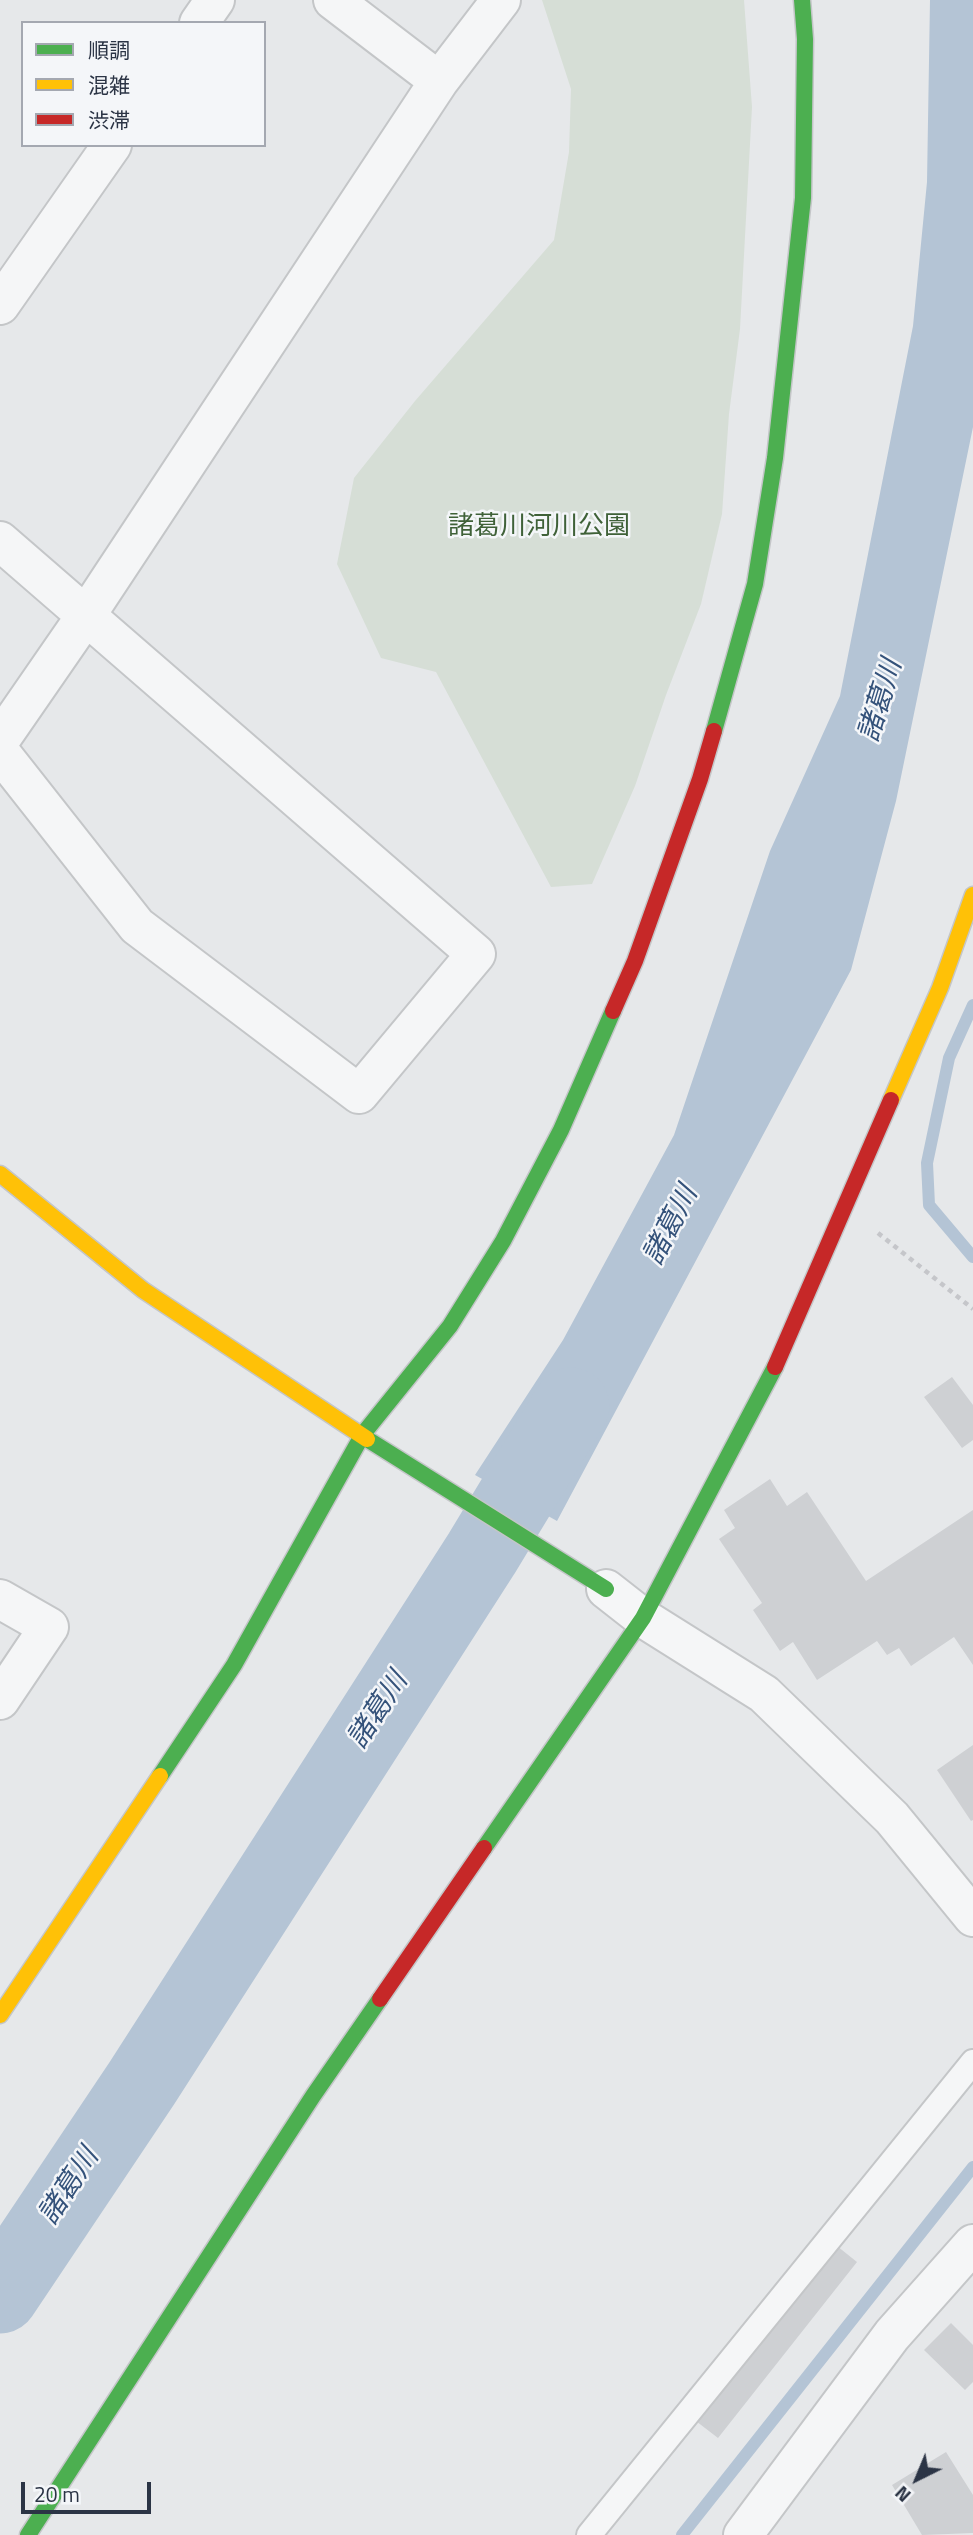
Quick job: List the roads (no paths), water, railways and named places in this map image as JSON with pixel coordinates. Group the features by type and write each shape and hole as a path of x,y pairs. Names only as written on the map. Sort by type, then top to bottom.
{"street":[{"path":"200,21 215,0"},
{"path":"333,0 439,81"},
{"path":"0,740 87,614 439,81 501,0"},
{"path":"0,2015 234,1665 363,1434 450,1326 503,1241 561,1129 635,961 700,779 755,584 775,458 803,198 805,39 802,0"},
{"path":"0,305 111,147"},
{"path":"0,541 476,954 359,1094 137,926 0,752"},
{"path":"28,2535 313,2096 643,1618 780,1357 940,988 973,895"},
{"path":"0,1174 142,1290 390,1454 606,1589 643,1618 764,1694 892,1818 973,1917"},
{"path":"0,1599 49,1627 0,1700"},
{"path":"743,2535 892,2335 973,2244"}],"lane":[{"path":"589,2535 973,2062"}],"water":[{"path":"930,0 973,0 973,427 896,801 851,970 557,1521 475,1475 563,1340 674,1135 770,851 840,696 913,326 927,182"}],"waterway":[{"path":"973,1005 949,1058 927,1163 929,1205 973,1257"},
{"name":"諸葛川","path":"0,2295 142,2083 482,1553 571,1406"},
{"path":"682,2535 973,2167"}],"park label":[{"name":"諸葛川河川公園","path":"539,528"}]}
